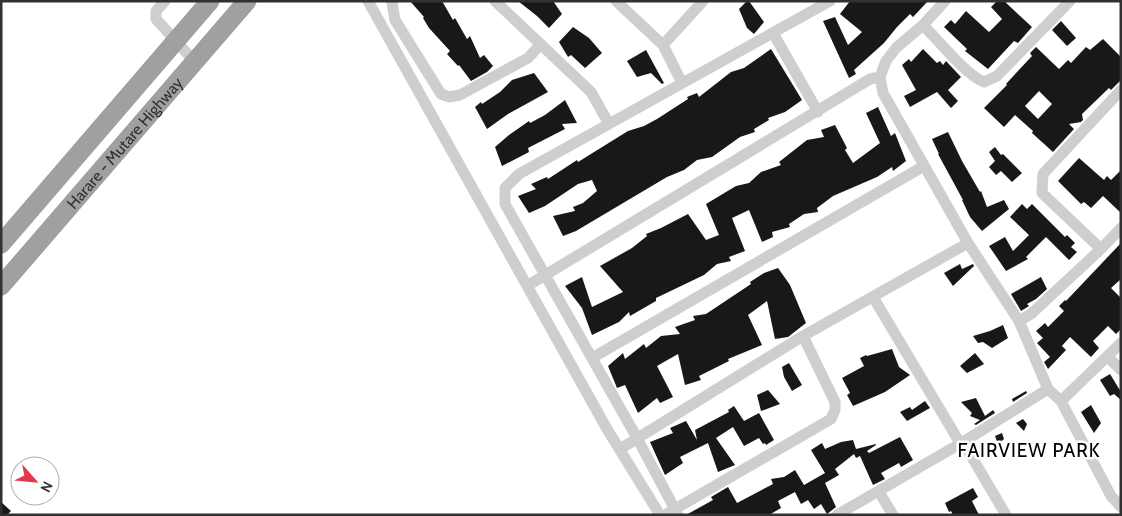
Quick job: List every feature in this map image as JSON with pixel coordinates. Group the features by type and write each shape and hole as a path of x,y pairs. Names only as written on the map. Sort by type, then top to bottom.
{"highway":[{"name":"Harare - Mutare Highway","path":"1,244 210,1"},
{"name":"Harare - Mutare Highway","path":"1,286 247,1"}],"street":[{"path":"165,1 156,11 156,19 194,61"},
{"path":"368,1 527,286 660,515"},
{"path":"393,1 395,20 441,94 449,97 460,95 528,58 541,44"},
{"path":"496,1 592,92 610,124"},
{"path":"616,1 663,45 682,83"},
{"path":"663,45 703,1"},
{"path":"803,336 835,402 836,410 831,418 672,513 637,438 505,204 505,188 519,174 830,1"},
{"path":"945,1 923,25 896,48 886,61 880,76 883,93 968,243 1019,321 1048,389 1061,401 1111,496 1121,507"},
{"path":"923,25 964,67 984,82 997,76 1070,1"},
{"path":"773,33 818,112"},
{"path":"527,286 870,79 880,76"},
{"path":"1101,249 1042,193 1043,174 1121,90"},
{"path":"592,358 924,166"},
{"path":"1019,321 1031,314 1121,228"},
{"path":"620,449 803,336 968,243"},
{"path":"873,297 1006,515"},
{"path":"1061,401 1121,344"},
{"path":"1108,357 1121,370"},
{"path":"836,515 879,492 1048,389"},
{"path":"879,492 893,515"}],"building":[{"path":"410,1 442,1 453,20 455,18 467,39 470,36 480,58 484,55 493,66 487,72 471,81 459,65 447,54 450,51 429,28 424,17"},
{"path":"518,1 553,1 562,14 549,28"},
{"path":"749,1 764,22 754,34 747,28 739,9"},
{"path":"850,1 928,1 913,17 910,14 884,43 854,70 856,74 849,78 823,21 835,17 848,45 862,32 840,14"},
{"path":"997,1 1004,1 1032,27 1018,43 1014,41 988,69 965,51 967,49 944,27 951,20 955,24 966,11 989,32 1002,19 991,7"},
{"path":"1061,21 1076,38 1067,46 1052,30"},
{"path":"573,27 589,38 602,53 585,68 571,55 568,57 559,42"},
{"path":"1103,39 1121,57 1121,80 1111,90 1109,88 1082,114 1083,120 1081,122 1069,124 1074,129 1053,152 1015,115 1004,127 984,108 1032,56 1030,53 1036,47 1059,69 1068,60 1071,63 1086,47 1090,50","holes":["1039,91 1052,104 1038,119 1025,106"]},
{"path":"771,49 802,100 785,112 768,118 769,120 754,129 755,132 740,137 712,157 697,160 684,170 667,177 576,231 563,236 553,216 575,211 573,207 583,203 597,191 592,180 578,184 545,206 529,213 518,196 536,189 531,184 547,177 548,179 628,131 657,119 688,99 687,97 697,93 699,97 731,72 744,68"},
{"path":"923,49 937,63 940,61 943,65 946,61 961,77 948,90 958,101 951,108 937,92 910,107 904,96 916,90 902,65 909,59 911,62"},
{"path":"646,50 664,83 662,84 651,73 637,77 627,61"},
{"path":"534,73 548,92 508,114 487,129 475,107 500,92 512,80"},
{"path":"565,100 577,123 562,124 565,129 528,148 529,152 502,166 495,147 529,121 530,123 545,115"},
{"path":"878,107 891,136 895,133 906,161 893,171 892,167 877,177 833,196 817,208 818,212 804,214 789,224 790,227 772,232 773,237 762,242 749,210 732,218 745,251 729,257 731,261 717,264 704,275 656,298 656,301 630,316 629,312 619,322 592,335 582,308 565,286 582,277 592,307 623,292 600,266 632,248 647,236 646,234 688,214 706,240 719,235 706,204 736,186 749,183 761,172 781,165 779,162 807,140 824,137 821,130 835,125 847,148 845,150 853,163 880,143 866,113"},
{"path":"948,132 962,161 981,191 987,207 1004,200 1009,209 982,231 970,217 932,139"},
{"path":"995,147 1001,155 1003,154 1022,173 1012,182 1001,171 996,175 989,167 995,161 989,152"},
{"path":"1079,158 1104,180 1107,176 1111,180 1121,170 1121,213 1103,196 1091,208 1084,202 1081,204 1058,181"},
{"path":"1022,204 1027,209 1032,204 1065,237 1067,235 1075,243 1071,247 1077,252 1069,260 1046,237 1026,257 1028,259 1006,271 989,246 1005,237 1013,251 1029,235 1010,217"},
{"path":"1121,243 1121,279 1111,288 1121,298 1121,329 1116,334 1108,326 1093,341 1099,348 1091,357 1070,337 1060,348 1062,346 1066,350 1048,369 1044,362 1050,357 1037,343 1043,338 1036,331 1045,323 1048,327 1064,311 1059,306"},
{"path":"960,264 962,269 973,264 974,266 953,286 944,273"},
{"path":"778,268 790,285 806,323 788,337 775,339 767,301 748,315 762,345 728,359 729,361 699,376 701,380 685,385 678,354 657,366 673,397 660,403 657,398 638,413 625,385 617,388 608,366 623,353 625,359 644,344 646,348 661,336 680,334 675,327 695,320 693,316 706,314 764,273"},
{"path":"1041,277 1047,289 1021,311 1011,294"},
{"path":"1003,325 1008,338 992,348 983,342 978,343 973,336 990,331"},
{"path":"892,349 899,367 910,375 885,392 853,406 847,395 850,393 842,378 864,366 860,358"},
{"path":"975,353 984,364 967,373 960,366"},
{"path":"789,363 802,385 792,391 784,377 782,367"},
{"path":"1110,374 1121,392 1121,400 1114,394 1110,396 1100,380"},
{"path":"768,390 780,404 761,411 757,395"},
{"path":"1026,391 1027,393 1013,402 1012,399"},
{"path":"976,398 985,416 993,410 995,413 976,425 974,424 980,420 970,416 972,413 961,402"},
{"path":"925,401 930,408 907,421 900,412 910,407 912,410"},
{"path":"1091,405 1101,423 1094,433 1081,412"},
{"path":"734,406 744,421 759,413 774,440 766,445 759,438 744,446 733,427 716,438 735,465 718,472 708,443 680,457 683,463 665,475 650,442 673,433 670,428 686,421 697,440 695,430 729,412 728,410"},
{"path":"1023,419 1027,424 1024,431 1016,423"},
{"path":"1002,433 1004,439 998,444 995,436"},
{"path":"900,437 913,460 901,467 899,463 881,473 885,479 873,485 860,456 856,458 854,454 835,469 839,475 825,483 836,507 827,514 821,504 814,509 808,500 801,504 795,492 778,501 781,508 769,515 686,515 713,500 711,497 728,487 737,503 773,484 771,479 784,477 795,470 804,485 825,473 811,450 822,443 825,449 841,442 853,440 856,449 876,444 867,451 869,453"},
{"path":"973,488 978,497 972,501 979,515 953,515 951,511 949,512 945,503"},
{"path":"1,502 11,511 7,515 1,515"}],"district":[{"name":"FAIRVIEW PARK","path":"1029,450"}]}
